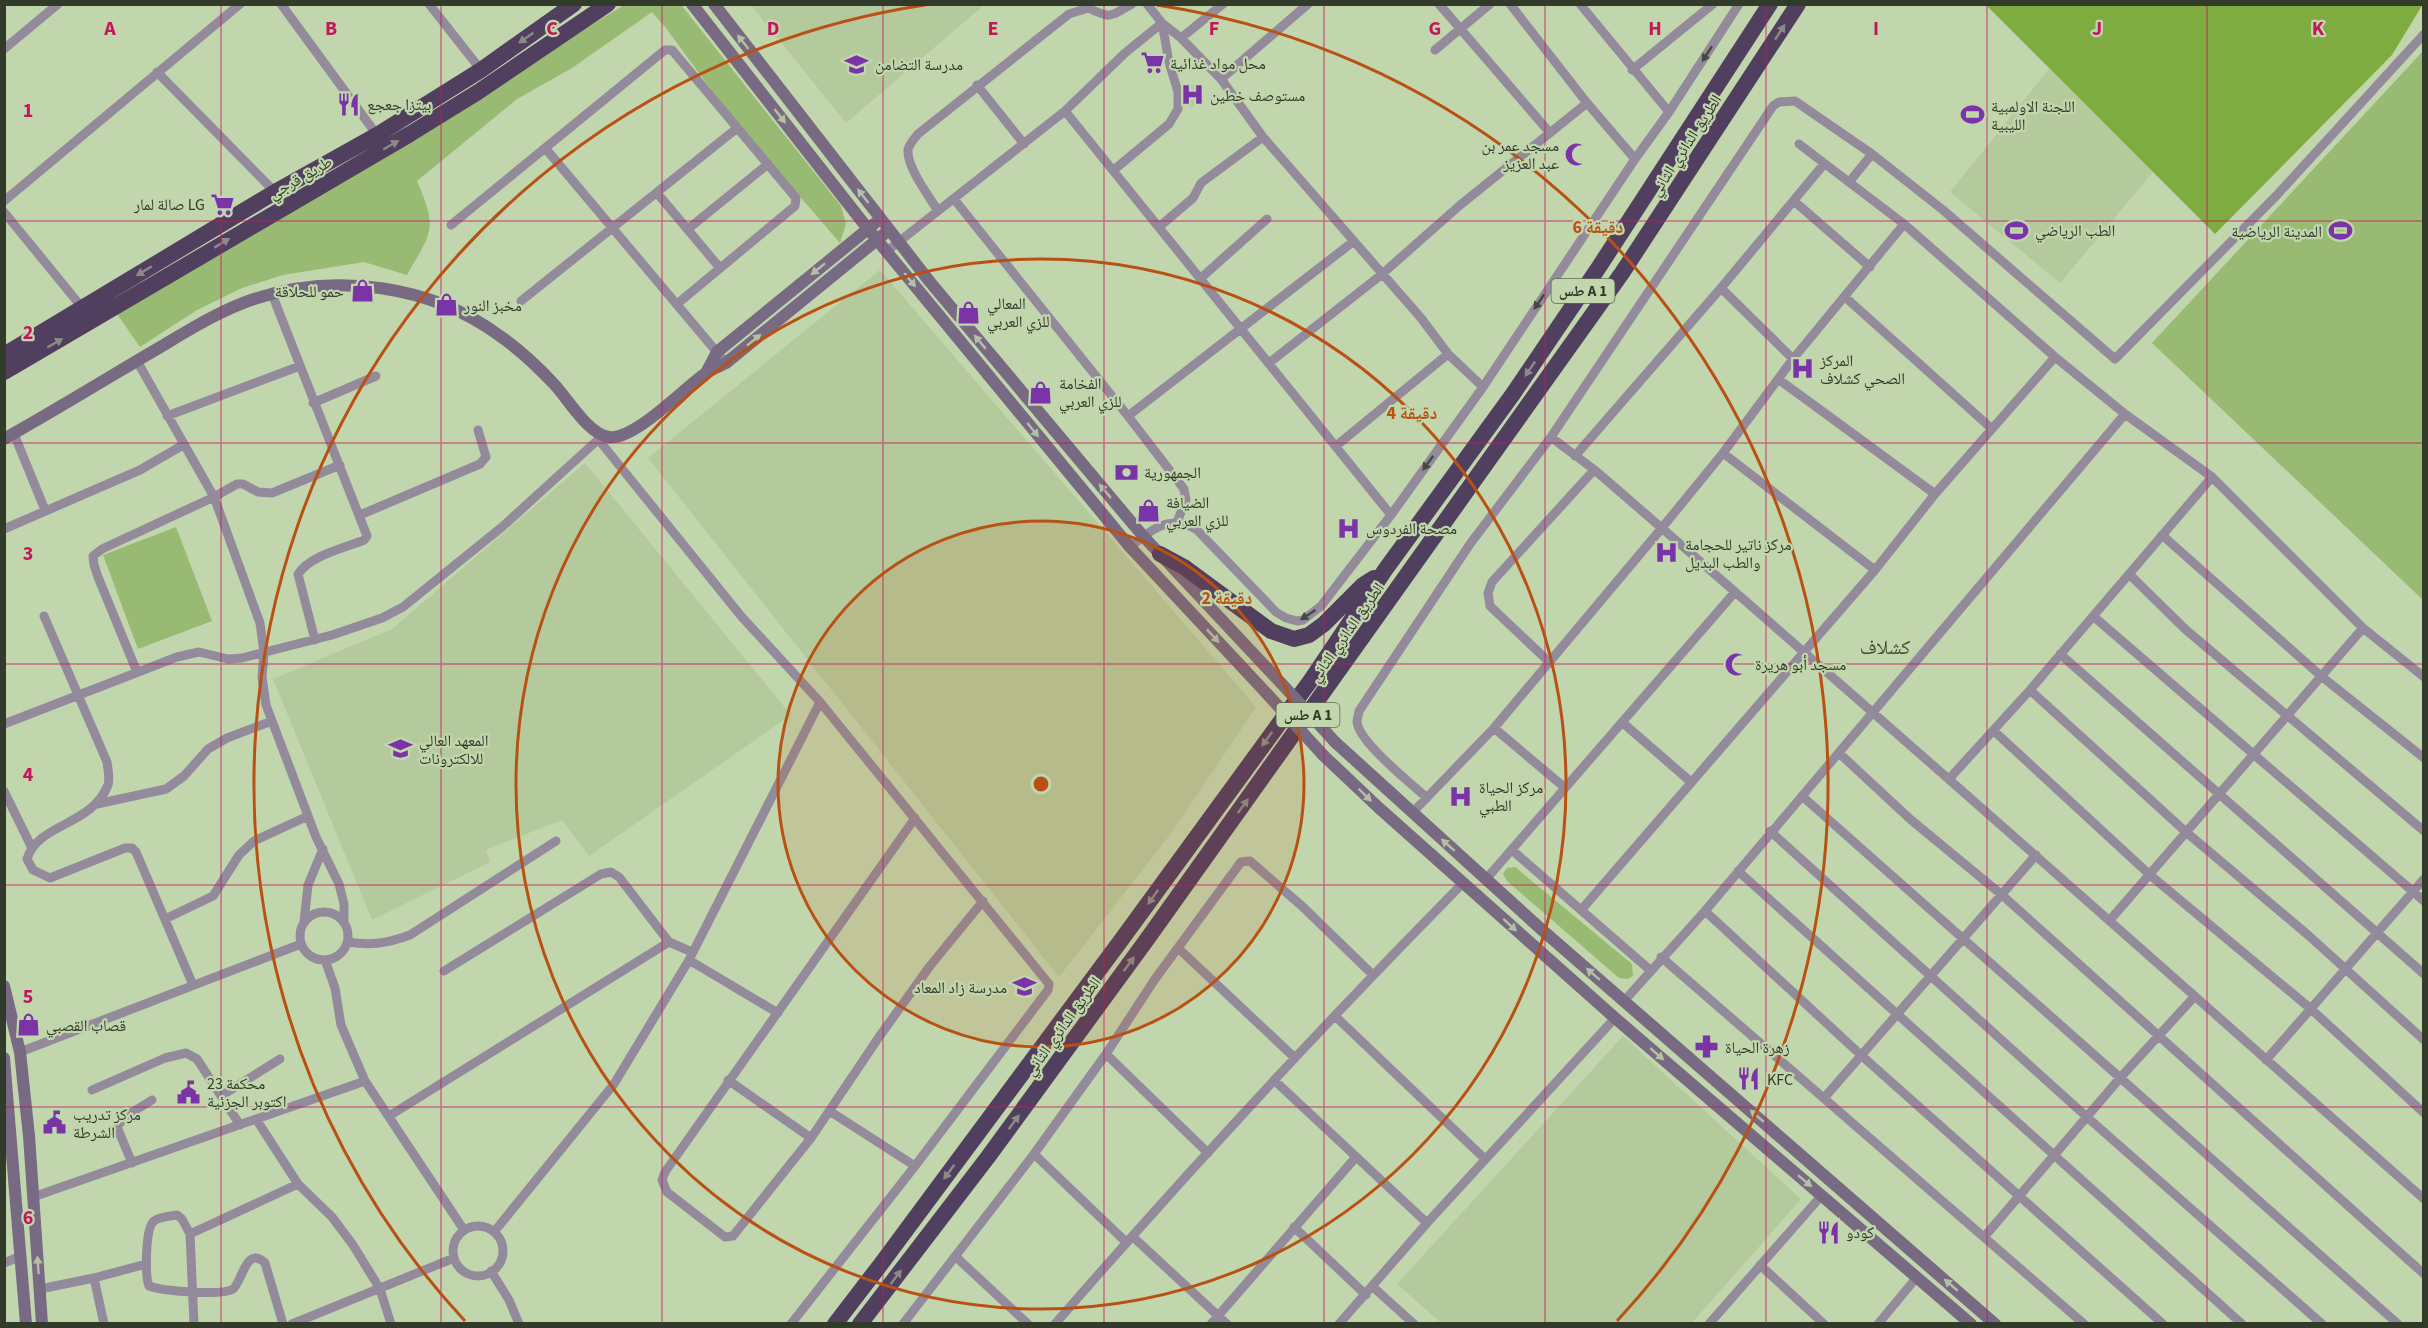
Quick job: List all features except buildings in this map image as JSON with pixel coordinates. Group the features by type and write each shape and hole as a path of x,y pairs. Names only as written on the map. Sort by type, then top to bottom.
{"highway":[{"name":"طريق قرجي","path":"4,372 87,314 275,192 377,135 482,70 574,4"},
{"name":"طريق قرجي","path":"4,355 87,314 478,92 608,4"},
{"name":"الطريق الدائري الثاني","path":"835,1323 882,1264 1311,680 1385,570 1513,394 1573,306 1770,4"},
{"name":"الطريق الدائري الثاني","path":"861,1323 988,1157 1148,938 1505,438 1622,273 1798,4"},
{"path":"1160,554 1184,567 1272,632 1294,639 1309,635 1324,624 1363,585 1385,570"}],"street":[{"path":"4,49 58,4"},
{"path":"4,201 240,4"},
{"path":"281,4 377,135"},
{"path":"429,4 482,70"},
{"path":"692,4 868,229 1130,548 1323,755 1379,808 1615,1018 1971,1323"},
{"path":"714,4 880,219 1143,536 1335,742 1541,929 1995,1323"},
{"path":"938,211 912,168 908,152 918,134 1069,14 1088,8 1099,15 1108,16 1131,4"},
{"path":"1147,4 1162,23 1181,38 1221,79 1263,137 1354,241 1380,275 1421,318 1448,354 1483,387"},
{"path":"1181,38 1223,4"},
{"path":"1221,79 1308,4"},
{"path":"1439,4 1550,133"},
{"path":"1435,50 1490,4"},
{"path":"1510,4 1587,103 1635,159"},
{"path":"1580,4 1632,70 1669,112"},
{"path":"1632,70 1713,4"},
{"path":"1130,548 1143,536 1159,527 1177,522 1196,529 1276,612 1286,618 1303,620 1321,606 1391,515 1483,387 1635,159 1669,112 1738,4"},
{"path":"887,251 1065,111 1125,53 1162,23"},
{"path":"1114,169 1169,124 1178,109 1178,92 1169,62 1162,23"},
{"path":"1427,798 1371,745 1359,728 1357,721 1359,711 1470,544 1551,436 1773,106 1779,102 1795,101 1872,154 1943,210 2115,359 2284,187 2424,34"},
{"path":"452,225 665,50 672,50 796,198 795,206 677,304"},
{"path":"157,72 275,192"},
{"path":"977,85 1024,144"},
{"path":"1269,363 1380,275 1459,207 1587,103"},
{"path":"1065,111 1391,515"},
{"path":"521,301 611,226 657,193 736,129"},
{"path":"1160,227 1193,198 1201,183 1263,137"},
{"path":"1799,144 1904,224 2055,357 2125,414 2212,477 2363,628 2424,677"},
{"path":"546,149 726,363"},
{"path":"1850,181 1872,154"},
{"path":"688,229 768,164"},
{"path":"1575,456 1721,288 1824,164"},
{"path":"657,193 720,267"},
{"path":"954,199 1184,489 1186,500 1177,522"},
{"path":"1794,201 1870,267"},
{"path":"4,212 87,314"},
{"path":"706,373 717,352 880,219"},
{"path":"1201,278 1267,219"},
{"path":"1412,813 1494,728 1661,529 1724,453 1793,359 1904,224"},
{"path":"4,723 177,657 199,652 228,659 264,653 315,640 382,618 403,607 502,527 600,437 612,438 628,432 706,373 726,363 889,230"},
{"path":"1128,416 1354,241"},
{"path":"45,510 9,437 235,306 272,294 326,286 366,286 403,292 478,319 520,351 555,386 600,437 741,616 820,702 1049,984 915,1166 791,1323"},
{"path":"1721,288 1793,359"},
{"path":"272,294 367,536 364,540 316,559 303,567 298,574 315,640"},
{"path":"1845,297 1992,428"},
{"path":"1336,446 1448,354"},
{"path":"1582,909 1804,653 1875,570 1935,494 2055,357"},
{"path":"137,361 214,498 260,623 264,653 262,677 266,705 308,816 342,894 348,942 339,955 325,960 310,956 301,944 300,929 304,922 316,912 323,911 338,915 344,920"},
{"path":"167,416 300,366"},
{"path":"313,403 376,376"},
{"path":"1778,379 1935,494"},
{"path":"1624,1001 1705,911 1770,831 1839,753 2125,414"},
{"path":"360,515 480,464 486,457 478,430"},
{"path":"1551,436 1594,470 2036,855 2424,1199"},
{"path":"4,529 140,471 183,445"},
{"path":"1724,453 1875,570"},
{"path":"137,672 98,577 93,556 102,549 214,498 240,483 258,492 272,493 340,465"},
{"path":"1549,662 1490,606 1488,593 1492,582 1594,470"},
{"path":"1949,779 2030,690 2212,477"},
{"path":"2162,535 2321,676 2424,758"},
{"path":"2130,574 2185,629 2424,831"},
{"path":"1487,878 1735,592"},
{"path":"44,616 107,762 109,783 97,804 70,824 44,836 31,846 27,859 33,870 50,878 125,848 132,848 193,985"},
{"path":"2092,616 2424,901"},
{"path":"2110,920 2363,628"},
{"path":"2060,654 2424,974"},
{"path":"2030,690 2186,832 2346,968 2424,1040"},
{"path":"494,1232 614,1084 691,956 820,702"},
{"path":"97,804 166,789 184,776 208,749 227,738 272,721"},
{"path":"1623,723 1691,782"},
{"path":"1494,728 1564,787"},
{"path":"1994,731 2150,875 2311,1008 2424,1113"},
{"path":"1839,753 1910,819 2002,895 2424,1274"},
{"path":"4,792 31,846"},
{"path":"1802,796 2398,1323"},
{"path":"165,919 213,896 239,855 254,841 308,816"},
{"path":"915,818 665,1172 662,1180 667,1192 725,1237 733,1236 831,1112 930,966 983,901"},
{"path":"1770,831 2088,1118 2322,1323"},
{"path":"348,942 369,946 410,935 556,841"},
{"path":"304,922 308,885 323,849"},
{"path":"1512,850 1650,970"},
{"path":"1824,1098 2036,855"},
{"path":"903,1323 1034,1154 1241,862 1250,861 1303,907 1373,975"},
{"path":"1738,871 2242,1323"},
{"path":"444,971 601,874 611,872 619,877 669,942 778,1013"},
{"path":"2266,1060 2424,879"},
{"path":"1055,1323 1295,1058 1464,882"},
{"path":"1705,911 1862,1056 2163,1323"},
{"path":"1530,943 1541,929"},
{"path":"389,1116 669,942"},
{"path":"20,1052 301,944"},
{"path":"1178,948 1295,1058"},
{"path":"1662,957 2084,1323"},
{"path":"325,960 335,988 341,1025 365,1081 464,1230"},
{"path":"4,986 20,1052 29,1136 42,1323"},
{"path":"1985,1236 2120,1078 2194,997"},
{"path":"1335,1016 1485,1159"},
{"path":"1339,1323 1427,1223 1615,1018"},
{"path":"92,1090 165,1058 186,1053 197,1059 240,1125"},
{"path":"1106,1054 1208,1152"},
{"path":"4,1058 10,1168 21,1256 26,1323"},
{"path":"221,1096 280,1059"},
{"path":"728,1080 811,1138"},
{"path":"33,1197 365,1081"},
{"path":"1275,1081 1427,1223"},
{"path":"132,1163 117,1127 126,1116 152,1100"},
{"path":"831,1112 915,1166"},
{"path":"256,1119 298,1185 332,1217 380,1289 391,1323"},
{"path":"1034,1154 1227,1323"},
{"path":"1211,1323 1356,1157"},
{"path":"190,1234 298,1185"},
{"path":"1709,1323 1822,1195"},
{"path":"194,1323 191,1291 190,1234 182,1219 177,1215 155,1220 151,1226 146,1264 148,1283 151,1287 191,1291 231,1290 237,1284 248,1262 256,1258 261,1259 265,1263 283,1323"},
{"path":"483,1226 494,1232 499,1237 502,1249 500,1262 491,1271 472,1275 461,1269 453,1252 456,1239 464,1230 483,1226"},
{"path":"1294,1227 1366,1295"},
{"path":"4,1263 21,1256"},
{"path":"955,1256 1028,1323"},
{"path":"292,1323 454,1258"},
{"path":"40,1289 146,1264"},
{"path":"1760,1265 1824,1323"},
{"path":"491,1271 509,1300 519,1323"},
{"path":"1879,1323 1917,1277"},
{"path":"94,1278 104,1323"},
{"path":"1373,1287 1414,1323"}],"shaded area":[{"path":"678,4 682,6 841,206 846,224 840,243 728,113 652,12 572,68 517,99 417,181 430,221 427,239 407,275 364,262 283,275 242,288 197,310 140,347 117,314 624,5"},
{"name":"مدرسة التضامن","path":"751,5 984,5 846,123"},
{"name":"المدينة الرياضية","path":"2423,51 2423,600 2152,343"},
{"path":"2049,69 2153,172 2060,283 1950,192"},
{"name":"مستوصف خطين","path":"1192,84 1204,99 1190,108 1181,92"},
{"path":"880,270 1256,707 1172,832 1059,977 648,458"},
{"path":"585,463 791,715 589,856 562,820 486,850 490,862 372,920 273,679 392,629"},
{"path":"176,527 212,621 138,649 103,555"},
{"path":"1515,867 1632,964 1633,976 1628,979 1619,978 1507,881 1503,874 1507,868"},
{"path":"1623,1036 1801,1199 1692,1323 1441,1323 1397,1284"}],"green space":[{"path":"2423,4 2392,55 2215,234 1986,5"}],"place":[{"name":"محل مواد غذائية","path":"1152,63"},
{"name":"مدرسة التضامن","path":"857,64"},
{"name":"مستوصف خطين","path":"1192,95"},
{"name":"بيتزا جعجع","path":"349,104"},
{"name":"اللجنة الاولمبية الليبية","path":"1973,115"},
{"name":"مسجد عمر بن عبد العزيز","path":"1577,154"},
{"name":"صالة لمار LG","path":"223,204"},
{"name":"الطب الرياضي","path":"2017,230"},
{"name":"المدينة الرياضية","path":"2340,231"},
{"name":"حمو للحلاقة","path":"362,291"},
{"name":"مخبز النور","path":"446,305"},
{"name":"المعالي للزي العربي","path":"969,312"},
{"name":"المركز الصحي كشلاف","path":"1802,369"},
{"name":"الفخامة للزي العربي","path":"1041,392"},
{"name":"الجمهورية","path":"1126,472"},
{"name":"الضيافة للزي العربي","path":"1148,511"},
{"name":"مصحة الفردوس","path":"1348,528"},
{"name":"مركز ناتير للحجامة والطب البديل","path":"1667,553"},
{"name":"مسجد أبو هريرة","path":"1737,664"},
{"name":"المعهد العالي للالكترونات","path":"401,749"},
{"name":"مركز الحياة الطبي","path":"1461,796"},
{"name":"مدرسة زاد المعاد","path":"1025,987"},
{"name":"قصاب القصبي","path":"28,1025"},
{"name":"زهرة الحياة","path":"1707,1047"},
{"name":"KFC","path":"1749,1079"},
{"name":"محكمة 23 اكتوبر الجزئية","path":"189,1092"},
{"name":"مركز تدريب الشرطة","path":"55,1123"},
{"name":"كودو","path":"1828,1232"}],"district":[{"name":"كشلاف","path":"1885,647"}]}
